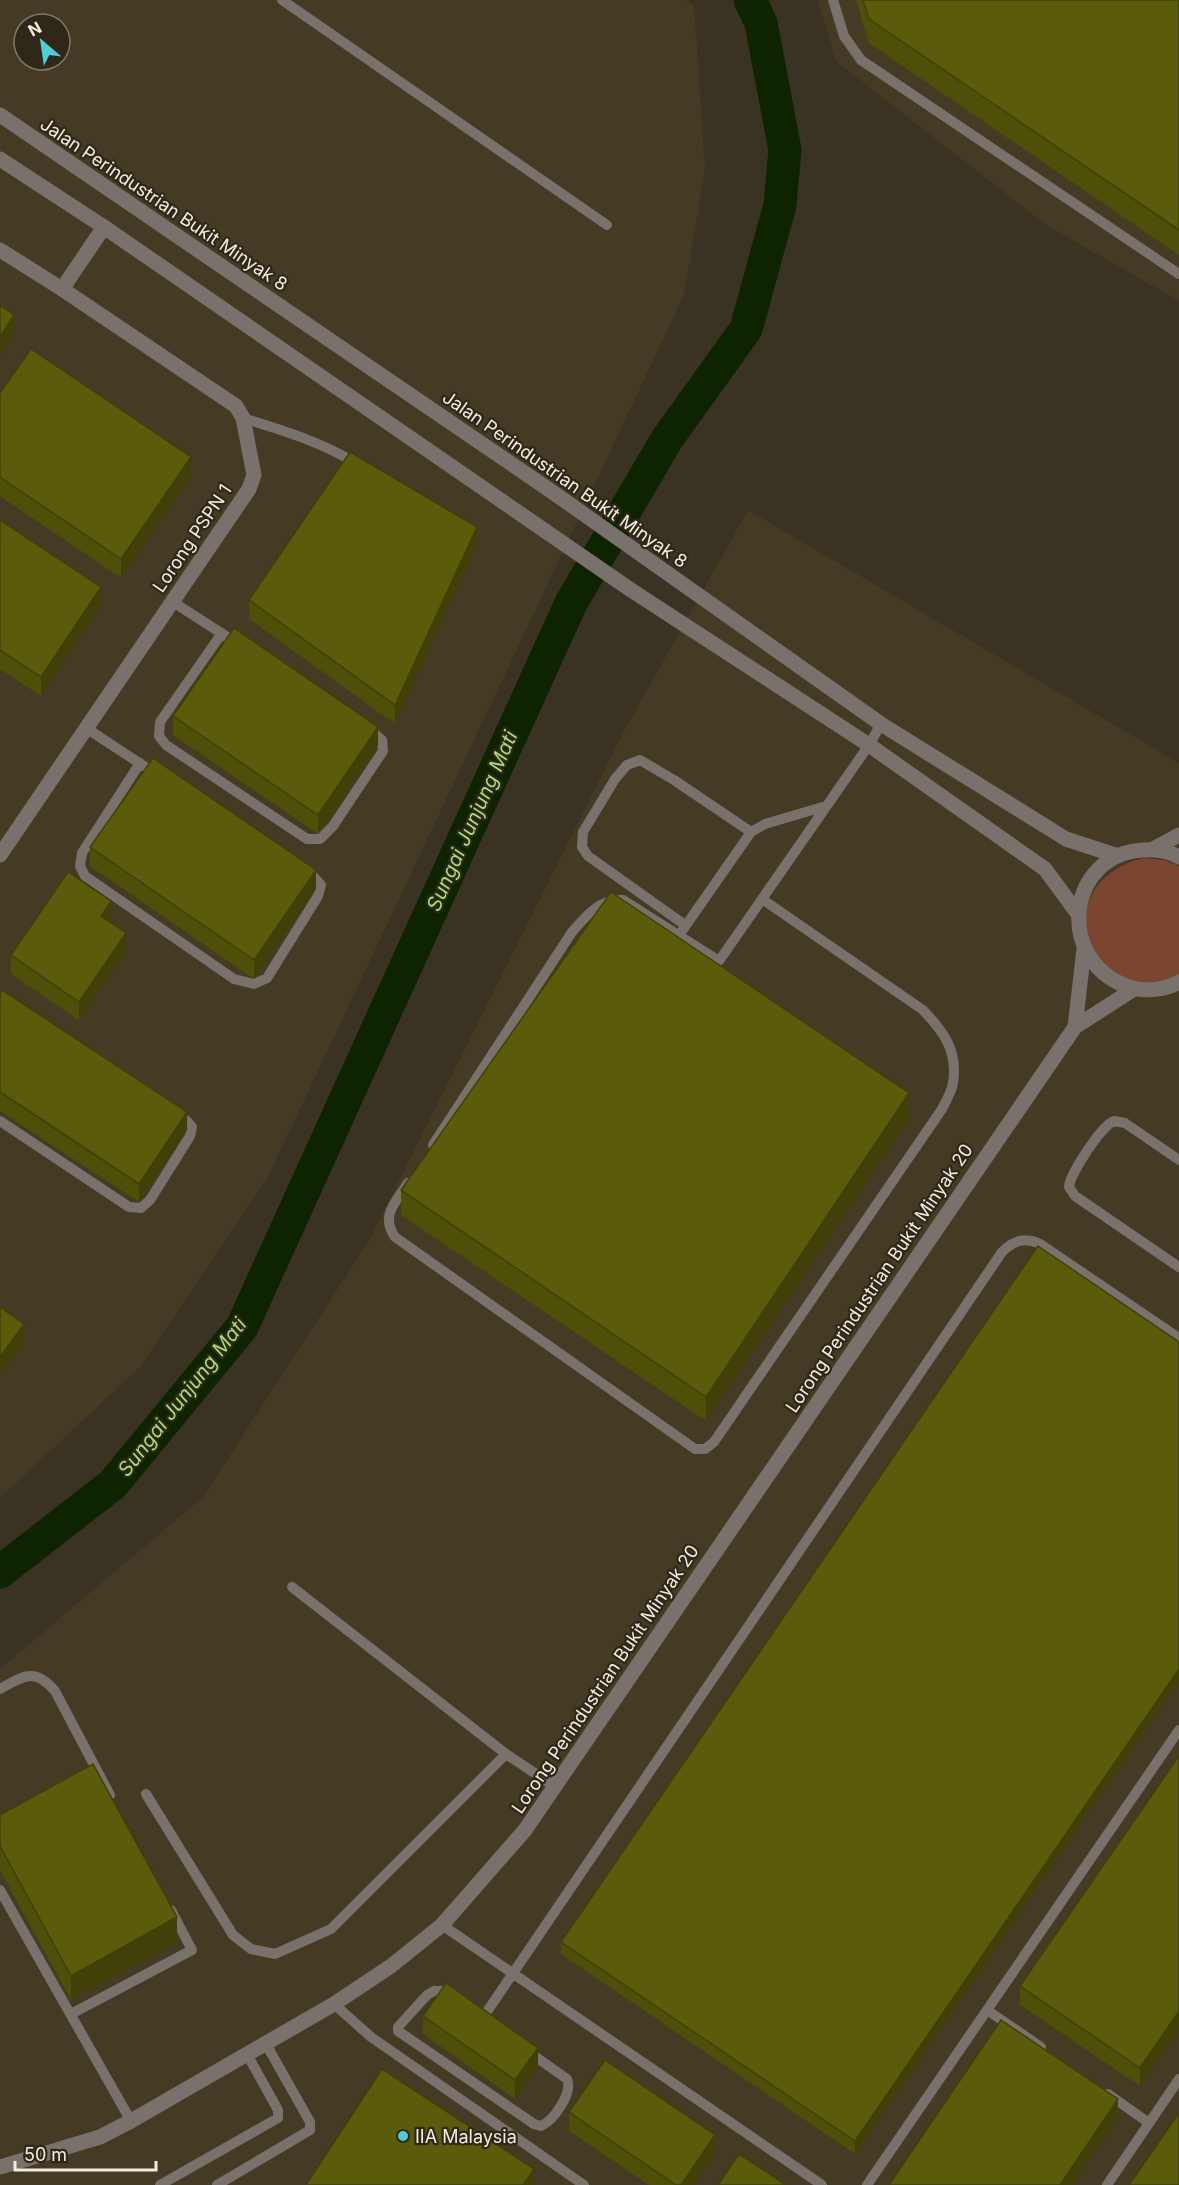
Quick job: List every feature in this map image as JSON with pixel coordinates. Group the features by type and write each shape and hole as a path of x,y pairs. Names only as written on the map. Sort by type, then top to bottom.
{"street":[{"name":"Jalan Perindustrian Bukit Minyak 8","path":"0,115 550,491 881,724 1066,839 1118,856"},
{"path":"0,159 104,227 631,590 869,745 1045,869 1078,914"},
{"path":"62,289 104,227"},
{"path":"0,250 236,405 243,418"},
{"name":"Lorong PSPN 1","path":"0,855 249,489 254,475 243,418"},
{"path":"1153,849 1179,835"},
{"path":"1179,857 1153,849 1135,850 1118,856 1103,866 1090,880 1082,896 1078,914 1078,932 1084,949 1096,967 1113,981 1134,989 1154,990 1179,982"},
{"path":"1075,1026 1084,949"},
{"path":"1075,1026 1134,989"},
{"name":"Lorong Perindustrian Bukit Minyak 20","path":"1,2168 100,2137 131,2121 248,2056 334,2004 391,1966 442,1925 525,1830 1075,1026"}],"lane":[{"path":"282,0 607,225"},
{"path":"833,0 843,36 861,60 1179,274"},
{"path":"243,418 290,432 343,455 372,473"},
{"path":"173,602 250,652"},
{"path":"222,633 160,722 159,736 166,745 307,839 320,838 333,826 383,751 382,740 363,726"},
{"path":"426,1157 572,932 592,909 611,900 623,900 719,961 869,745 881,724"},
{"path":"86,728 169,782"},
{"path":"685,925 588,856 582,847 583,832 615,779 627,765 640,760 751,832"},
{"path":"140,763 82,853 80,866 85,876 234,979 254,984 267,978 318,896 321,885 314,877 295,864"},
{"path":"679,936 751,832 765,824 826,806"},
{"path":"413,1176 388,1215 388,1227 395,1237 695,1449 705,1449 714,1442 942,1109 953,1084 953,1056 942,1030 923,1010 762,899"},
{"path":"640,911 647,900"},
{"path":"0,1121 129,1207 141,1208 150,1200 190,1136 192,1127 169,1109"},
{"path":"1179,1160 1125,1123 1114,1121 1105,1127 1071,1177 1069,1187 1075,1196 1179,1267"},
{"path":"482,2019 1002,1251 1010,1244 1020,1240 1031,1240 1040,1244 1179,1338"},
{"path":"292,1587 506,1754 554,1786"},
{"path":"0,1689 23,1676 36,1676 46,1681 56,1691 116,1805"},
{"path":"867,2185 1179,1730"},
{"path":"146,1794 233,1935 251,1949 275,1954 332,1929 506,1754"},
{"path":"0,1890 131,2121"},
{"path":"71,2014 192,1950 165,1898"},
{"path":"442,1925 822,2185"},
{"path":"434,1991 443,1991 482,2019 567,2079 569,2084 567,2094 548,2123 541,2126 534,2124 398,2031 398,2027 427,1995 434,1991"},
{"path":"334,2004 380,2043 584,2185"},
{"path":"987,2010 1054,2056"},
{"path":"218,2185 310,2130 310,2122 266,2044"},
{"path":"160,2185 278,2118 278,2110 248,2056"},
{"path":"1107,2185 1179,2079"},
{"path":"1102,2090 1149,2123"}],"shaded area":[{"path":"0,0 687,0 694,6 705,169 684,295 268,1177 140,1367 0,1498"},
{"path":"818,0 1179,0 1179,301 1046,225 836,61"},
{"path":"748,510 1179,763 1179,2185 0,2185 0,1669 203,1497 370,1239 624,731"},
{"path":"1144,858 1164,860 1179,866 1179,975 1148,983 1122,978 1102,963 1090,942 1086,917 1093,893 1112,872"}],"building":[{"path":"863,0 1179,0 1179,230 869,19"},
{"path":"0,305 14,315 0,337"},
{"path":"31,349 191,457 121,559 0,477 0,393"},
{"path":"350,452 477,527 395,705 249,600"},
{"path":"0,520 101,587 41,677 0,650"},
{"path":"234,628 378,727 318,815 173,716"},
{"path":"153,758 316,870 254,960 90,847"},
{"path":"68,872 111,901 101,916 126,933 79,1002 11,955"},
{"path":"611,892 909,1093 706,1397 401,1190"},
{"path":"2,990 187,1112 139,1184 0,1092 0,994"},
{"path":"1038,1246 1179,1342 1179,1669 855,2141 561,1942"},
{"path":"0,1307 24,1324 0,1357"},
{"path":"1179,1756 1179,2011 1140,2068 1020,1986"},
{"path":"93,1764 177,1917 71,1976 0,1846 0,1815"},
{"path":"446,1983 538,2048 515,2080 423,2016"},
{"path":"1001,2020 1118,2099 1060,2185 889,2185"},
{"path":"605,2060 715,2135 681,2185 676,2185 569,2112"},
{"name":"IIA Malaysia","path":"382,2069 534,2169 523,2185 306,2185"},
{"path":"1179,2113 1179,2185 1129,2185"},
{"path":"739,2154 786,2185 718,2185"}],"waterway":[{"name":"Sungai Junjung Mati","path":"0,1572 113,1484 242,1327 571,603 667,439 746,329 780,205 785,150 761,23 750,0"}],"place":[{"name":"IIA Malaysia","path":"403,2136"}]}
